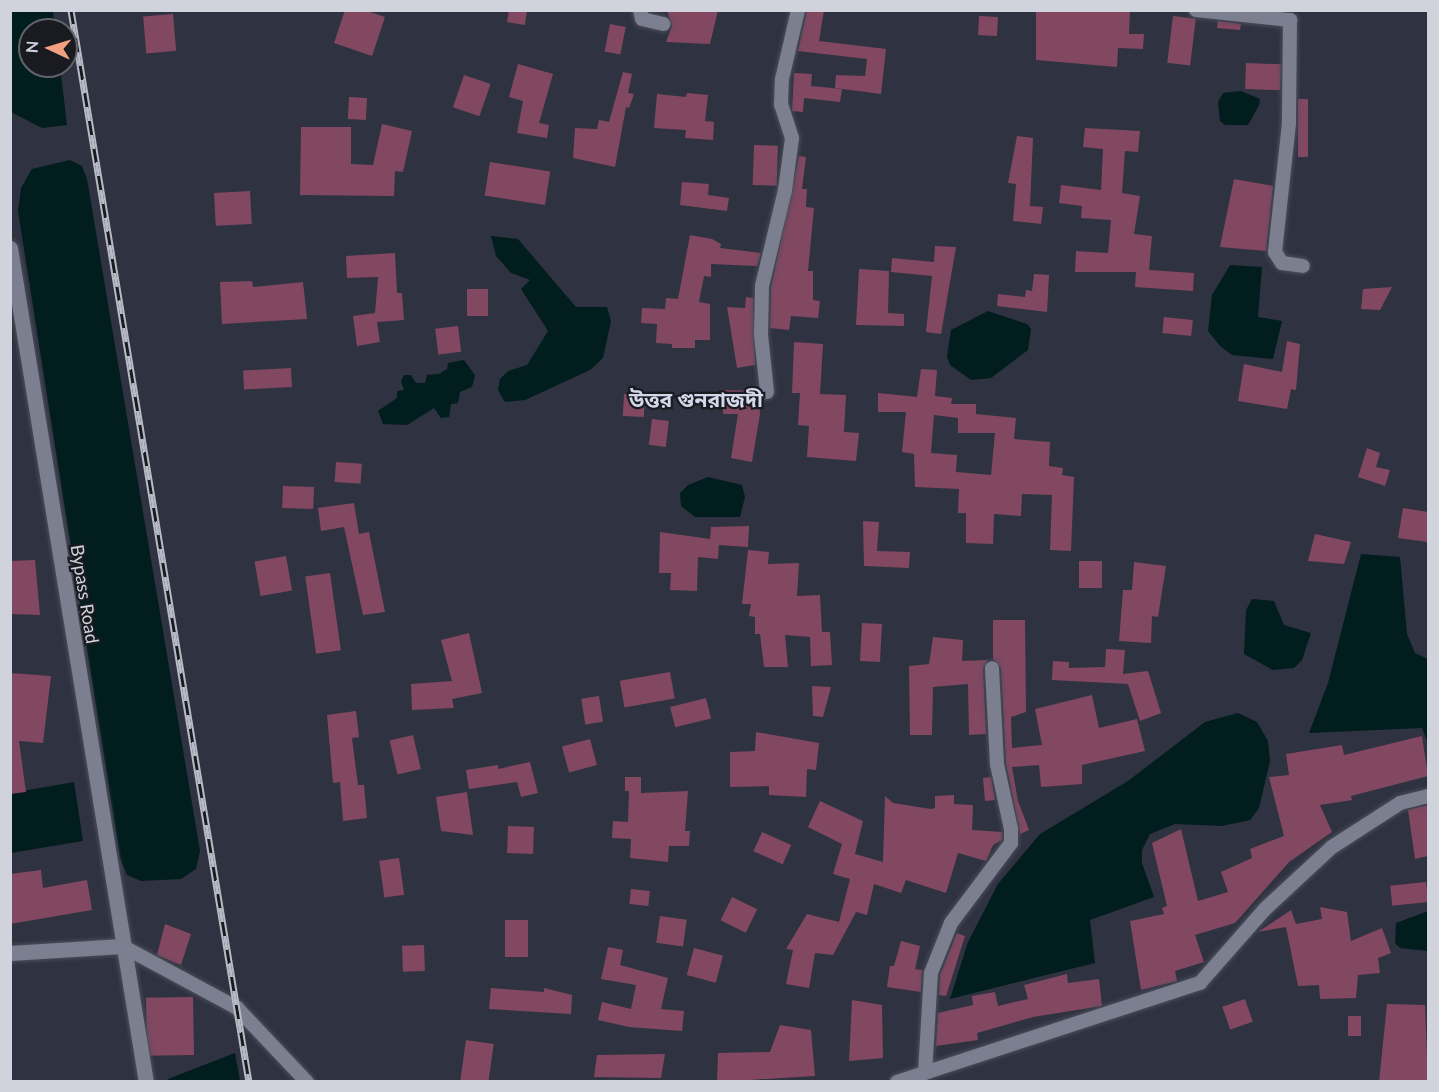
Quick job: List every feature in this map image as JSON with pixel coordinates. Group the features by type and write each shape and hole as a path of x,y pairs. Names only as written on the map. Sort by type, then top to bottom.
{"street":[{"path":"640,10 642,19 663,24"},
{"path":"767,392 760,315 792,138 781,105 782,79 798,10"},
{"path":"1196,10 1290,20 1289,123 1275,252 1282,263 1303,266"},
{"name":"Bypass Road","path":"10,248 146,1082"},
{"path":"925,1074 931,972 951,923 1011,843 1011,829 997,764 992,668"},
{"path":"897,1082 1200,983 1265,909 1332,847 1400,802 1428,796"},
{"path":"10,953 122,946 237,1008 308,1082"}],"shaded area":[{"path":"10,11 53,11 54,18 18,18 18,78 61,78 67,125 42,128 11,112"},
{"path":"1241,91 1260,99 1259,105 1248,125 1225,125 1220,121 1218,102 1223,93"},
{"path":"70,160 82,166 87,179 200,851 196,869 181,879 141,881 127,875 120,858 18,211 21,188 32,169"},
{"path":"491,236 518,239 576,307 607,307 611,321 603,358 590,370 525,400 505,402 498,390 500,379 508,371 527,365 548,331 521,289 530,280 511,273 496,256"},
{"path":"1230,265 1262,267 1258,317 1282,321 1273,359 1232,355 1220,346 1208,331 1212,295"},
{"path":"988,311 1027,324 1031,329 1028,350 991,378 971,380 950,365 947,357 951,330"},
{"path":"464,360 475,375 472,387 460,392 458,403 451,404 449,417 441,418 434,408 407,425 383,424 378,411 397,398 397,391 404,390 401,381 404,375 411,375 416,383 425,383 427,375 439,374 447,369 448,363"},
{"path":"708,477 742,485 745,497 740,517 695,517 681,506 680,493 688,485"},
{"path":"1361,554 1400,557 1407,634 1415,653 1428,659 1428,743 1422,728 1309,733 1328,683"},
{"path":"1252,599 1274,601 1284,625 1311,633 1302,660 1294,668 1273,670 1244,654 1246,610"},
{"path":"1238,713 1257,722 1268,741 1270,761 1259,808 1250,820 1222,826 1175,824 1150,834 1142,850 1142,863 1154,897 1090,920 1095,963 950,999 968,942 998,884 1040,834 1128,781 1205,722"},
{"path":"74,782 83,841 11,853 11,793"},
{"path":"1428,911 1428,951 1400,948 1395,943 1396,923"},
{"path":"235,1053 240,1081 169,1081 168,1079"}],"building":[{"path":"345,10 364,10 385,17 372,56 334,43"},
{"path":"509,10 527,10 525,25 507,22"},
{"path":"667,10 718,10 710,44 666,42 672,26"},
{"path":"807,10 824,10 819,41 886,49 881,94 835,88 836,75 865,76 867,59 798,51"},
{"path":"1036,10 1130,12 1129,34 1144,34 1143,49 1118,48 1117,67 1036,60"},
{"path":"173,14 176,51 146,53 143,17"},
{"path":"979,16 998,17 997,36 978,35"},
{"path":"1173,16 1196,19 1190,65 1167,63"},
{"path":"1218,21 1241,24 1240,30 1217,28"},
{"path":"610,24 626,27 620,55 605,51"},
{"path":"1246,63 1281,64 1280,90 1245,89"},
{"path":"518,64 553,74 539,123 549,125 547,138 517,133 523,101 509,97"},
{"path":"623,72 632,74 628,93 634,94 629,108 626,107 615,167 573,158 575,128 597,129 599,120 609,122"},
{"path":"794,73 812,74 811,86 842,89 840,102 804,98 803,112 792,111"},
{"path":"464,75 490,84 479,116 453,107"},
{"path":"687,93 708,95 705,121 714,122 713,140 685,138 686,130 654,128 657,94 686,97"},
{"path":"349,97 367,98 366,120 348,119"},
{"path":"1298,99 1308,99 1308,157 1298,157"},
{"path":"382,124 412,131 403,172 395,171 394,196 300,195 301,127 351,127 351,164 373,165"},
{"path":"1085,128 1140,131 1138,152 1125,151 1122,193 1140,196 1134,234 1152,236 1149,270 1194,273 1193,291 1135,287 1136,272 1075,272 1076,251 1108,253 1111,220 1081,218 1082,206 1059,203 1061,185 1101,190 1103,149 1083,147"},
{"path":"1017,136 1033,138 1030,206 1043,207 1041,224 1013,221 1016,184 1008,183"},
{"path":"754,145 778,146 777,186 753,185"},
{"path":"799,156 806,157 802,189 807,189 806,207 814,208 808,271 813,271 813,300 820,301 818,318 791,316 789,330 770,328 771,287"},
{"path":"490,162 550,172 545,205 485,196"},
{"path":"1234,179 1273,186 1266,251 1220,247"},
{"path":"682,182 709,184 708,195 729,198 727,211 680,205"},
{"path":"250,191 252,224 216,226 214,193"},
{"path":"690,235 712,239 721,244 720,248 761,253 757,266 711,264 711,277 704,276 699,302 710,304 710,340 695,340 695,348 672,348 672,344 656,343 657,324 641,323 642,308 665,309 666,298 678,299"},
{"path":"935,246 956,247 941,334 926,332 932,276 891,272 892,258 934,262"},
{"path":"395,253 397,293 402,293 404,320 377,322 380,342 357,346 353,316 375,313 378,277 347,278 346,256"},
{"path":"859,269 889,271 888,313 904,314 904,326 856,325"},
{"path":"1034,274 1049,275 1047,312 997,306 998,294 1025,297 1026,290 1032,291"},
{"path":"252,281 253,287 303,282 307,319 222,324 220,282"},
{"path":"1392,287 1380,310 1361,309 1363,289"},
{"path":"467,289 488,289 488,316 467,316"},
{"path":"746,297 753,298 755,365 737,368 727,307 745,308"},
{"path":"1164,317 1193,320 1191,336 1162,333"},
{"path":"458,326 461,352 438,355 435,329"},
{"path":"1287,341 1300,344 1296,390 1291,389 1287,409 1238,401 1244,364 1282,372"},
{"path":"794,342 823,344 820,394 846,395 844,432 859,433 856,461 807,457 809,426 798,425 800,393 792,393"},
{"path":"291,368 292,387 244,389 243,371"},
{"path":"921,369 937,370 935,396 952,398 951,404 976,404 976,414 1016,418 1014,439 1050,442 1049,466 1063,468 1062,475 1074,477 1071,551 1050,550 1052,495 1022,494 1021,516 994,514 993,544 966,543 966,513 958,513 959,489 915,487 914,454 902,452 906,412 878,412 878,393 917,397","holes":["934,415 958,418 958,433 995,433 991,475 956,472 957,455 931,453"]},
{"path":"723,390 758,391 760,414 752,462 731,458 738,414 723,414"},
{"path":"624,394 645,395 644,417 623,416"},
{"path":"652,419 669,421 666,447 649,445"},
{"path":"1367,448 1380,453 1376,467 1390,470 1385,486 1358,477"},
{"path":"336,462 362,464 361,484 335,482"},
{"path":"283,486 314,487 313,509 282,508"},
{"path":"354,503 359,534 369,532 385,612 363,615 344,527 321,531 318,508"},
{"path":"1403,508 1428,512 1428,542 1398,538"},
{"path":"863,521 879,522 877,551 910,552 909,568 864,566"},
{"path":"749,526 748,547 719,545 718,559 698,557 697,591 670,590 671,573 659,573 660,532 710,539 711,527"},
{"path":"1315,534 1351,542 1344,564 1308,561"},
{"path":"748,550 769,552 768,564 799,563 797,596 820,595 822,632 830,632 832,665 811,666 810,637 785,635 788,667 764,667 760,634 755,634 755,617 749,616 751,604 742,604"},
{"path":"286,556 292,590 261,596 254,562"},
{"path":"35,560 40,615 10,614 10,561"},
{"path":"1079,561 1102,561 1102,588 1079,588"},
{"path":"1134,562 1166,566 1158,617 1152,616 1151,643 1119,641 1123,590 1132,590"},
{"path":"330,573 341,650 316,654 305,576"},
{"path":"993,620 1025,620 1026,712 1011,717 1012,748 1042,745 1035,709 1092,695 1099,728 1137,719 1145,751 1082,765 1082,784 1041,787 1039,765 1012,767 1018,801 1029,830 1020,834 1006,763 1001,668 993,659"},
{"path":"862,623 882,624 880,662 860,661"},
{"path":"469,633 482,693 452,699 454,708 412,710 411,684 452,681 441,640"},
{"path":"933,637 963,640 962,661 988,660 983,668 986,734 969,735 968,684 933,687 932,735 910,735 909,666 929,664"},
{"path":"1106,649 1125,650 1123,674 1148,671 1161,713 1140,721 1128,684 1052,680 1053,661 1069,662 1069,668 1105,667"},
{"path":"670,672 675,699 624,707 620,681"},
{"path":"10,673 51,676 43,743 19,741 26,792 10,794"},
{"path":"812,686 831,687 823,717 813,716"},
{"path":"599,696 603,722 585,724 581,699"},
{"path":"706,698 711,718 675,727 670,707"},
{"path":"356,711 359,737 352,738 358,785 364,785 367,818 343,821 340,782 333,783 327,715"},
{"path":"756,732 819,743 816,770 807,769 806,797 769,795 769,786 730,787 730,752 755,751"},
{"path":"413,735 421,769 397,775 390,740"},
{"path":"1422,736 1428,776 1351,796 1352,800 1320,805 1332,832 1289,862 1235,923 1195,935 1204,962 1175,971 1177,981 1141,990 1130,921 1164,914 1162,908 1167,906 1152,843 1181,829 1198,901 1228,892 1221,872 1252,858 1250,849 1284,836 1269,777 1289,775 1286,754 1342,745 1344,755"},
{"path":"590,739 597,765 569,773 562,747"},
{"path":"530,762 538,793 521,797 517,782 469,789 466,770 498,765 498,769"},
{"path":"625,777 641,777 641,793 688,791 685,831 690,831 689,846 669,846 668,862 630,858 631,839 612,838 613,821 628,822 629,791 625,791"},
{"path":"991,777 995,800 985,801 983,778"},
{"path":"467,792 473,835 441,831 436,797"},
{"path":"954,795 954,804 973,805 972,830 1002,832 1002,840 993,845 986,861 958,853 946,893 906,880 901,893 874,884 867,915 856,912 833,955 815,953 809,988 786,984 793,950 786,949 807,914 839,922 850,879 833,874 842,844 808,827 820,801 863,821 855,854 883,862 885,796 893,803 931,809 935,808 935,796"},
{"path":"1428,805 1428,856 1415,859 1408,810"},
{"path":"508,826 534,827 533,854 507,853"},
{"path":"762,832 791,845 783,864 753,851"},
{"path":"399,858 404,895 384,897 379,861"},
{"path":"41,870 43,888 87,880 92,910 10,924 10,874"},
{"path":"1426,882 1428,902 1392,906 1390,886"},
{"path":"631,889 650,891 648,906 629,904"},
{"path":"732,897 757,909 746,933 721,920"},
{"path":"1320,907 1347,912 1351,941 1382,928 1391,953 1378,958 1380,973 1358,975 1356,998 1320,999 1319,985 1298,986 1286,927 1258,932 1291,910 1296,924 1322,919"},
{"path":"660,916 687,920 683,946 656,943"},
{"path":"505,920 528,920 528,957 505,957"},
{"path":"165,924 191,934 181,965 157,955"},
{"path":"957,933 965,936 946,996 939,995 940,975"},
{"path":"901,941 920,946 915,969 922,970 921,992 887,987 890,966 894,966"},
{"path":"424,945 425,971 403,972 402,946"},
{"path":"608,947 623,950 620,965 668,978 661,1009 684,1011 682,1031 629,1027 598,1020 602,1002 631,1009 636,985 601,979"},
{"path":"694,948 723,956 716,983 687,975"},
{"path":"1067,974 1068,983 1099,979 1102,1006 1033,1017 977,1033 978,1040 936,1046 938,1013 973,1005 972,996 995,992 998,1006 1028,999 1024,985"},
{"path":"491,988 544,992 544,988 572,995 571,1014 489,1009"},
{"path":"193,997 194,1055 147,1056 146,998"},
{"path":"1245,999 1253,1022 1230,1030 1222,1007"},
{"path":"852,1000 882,1005 883,1058 849,1061"},
{"path":"1387,1004 1425,1005 1428,1082 1379,1082"},
{"path":"1348,1016 1361,1016 1361,1036 1348,1036"},
{"path":"780,1025 811,1030 815,1076 717,1082 718,1053 770,1052"},
{"path":"466,1040 494,1044 488,1082 460,1082"},
{"path":"665,1054 661,1078 594,1077 597,1055"}],"railway":[{"path":"71,10 249,1082"}],"district":[{"name":"উত্তর গুনরাজদী","path":"696,399"}]}
